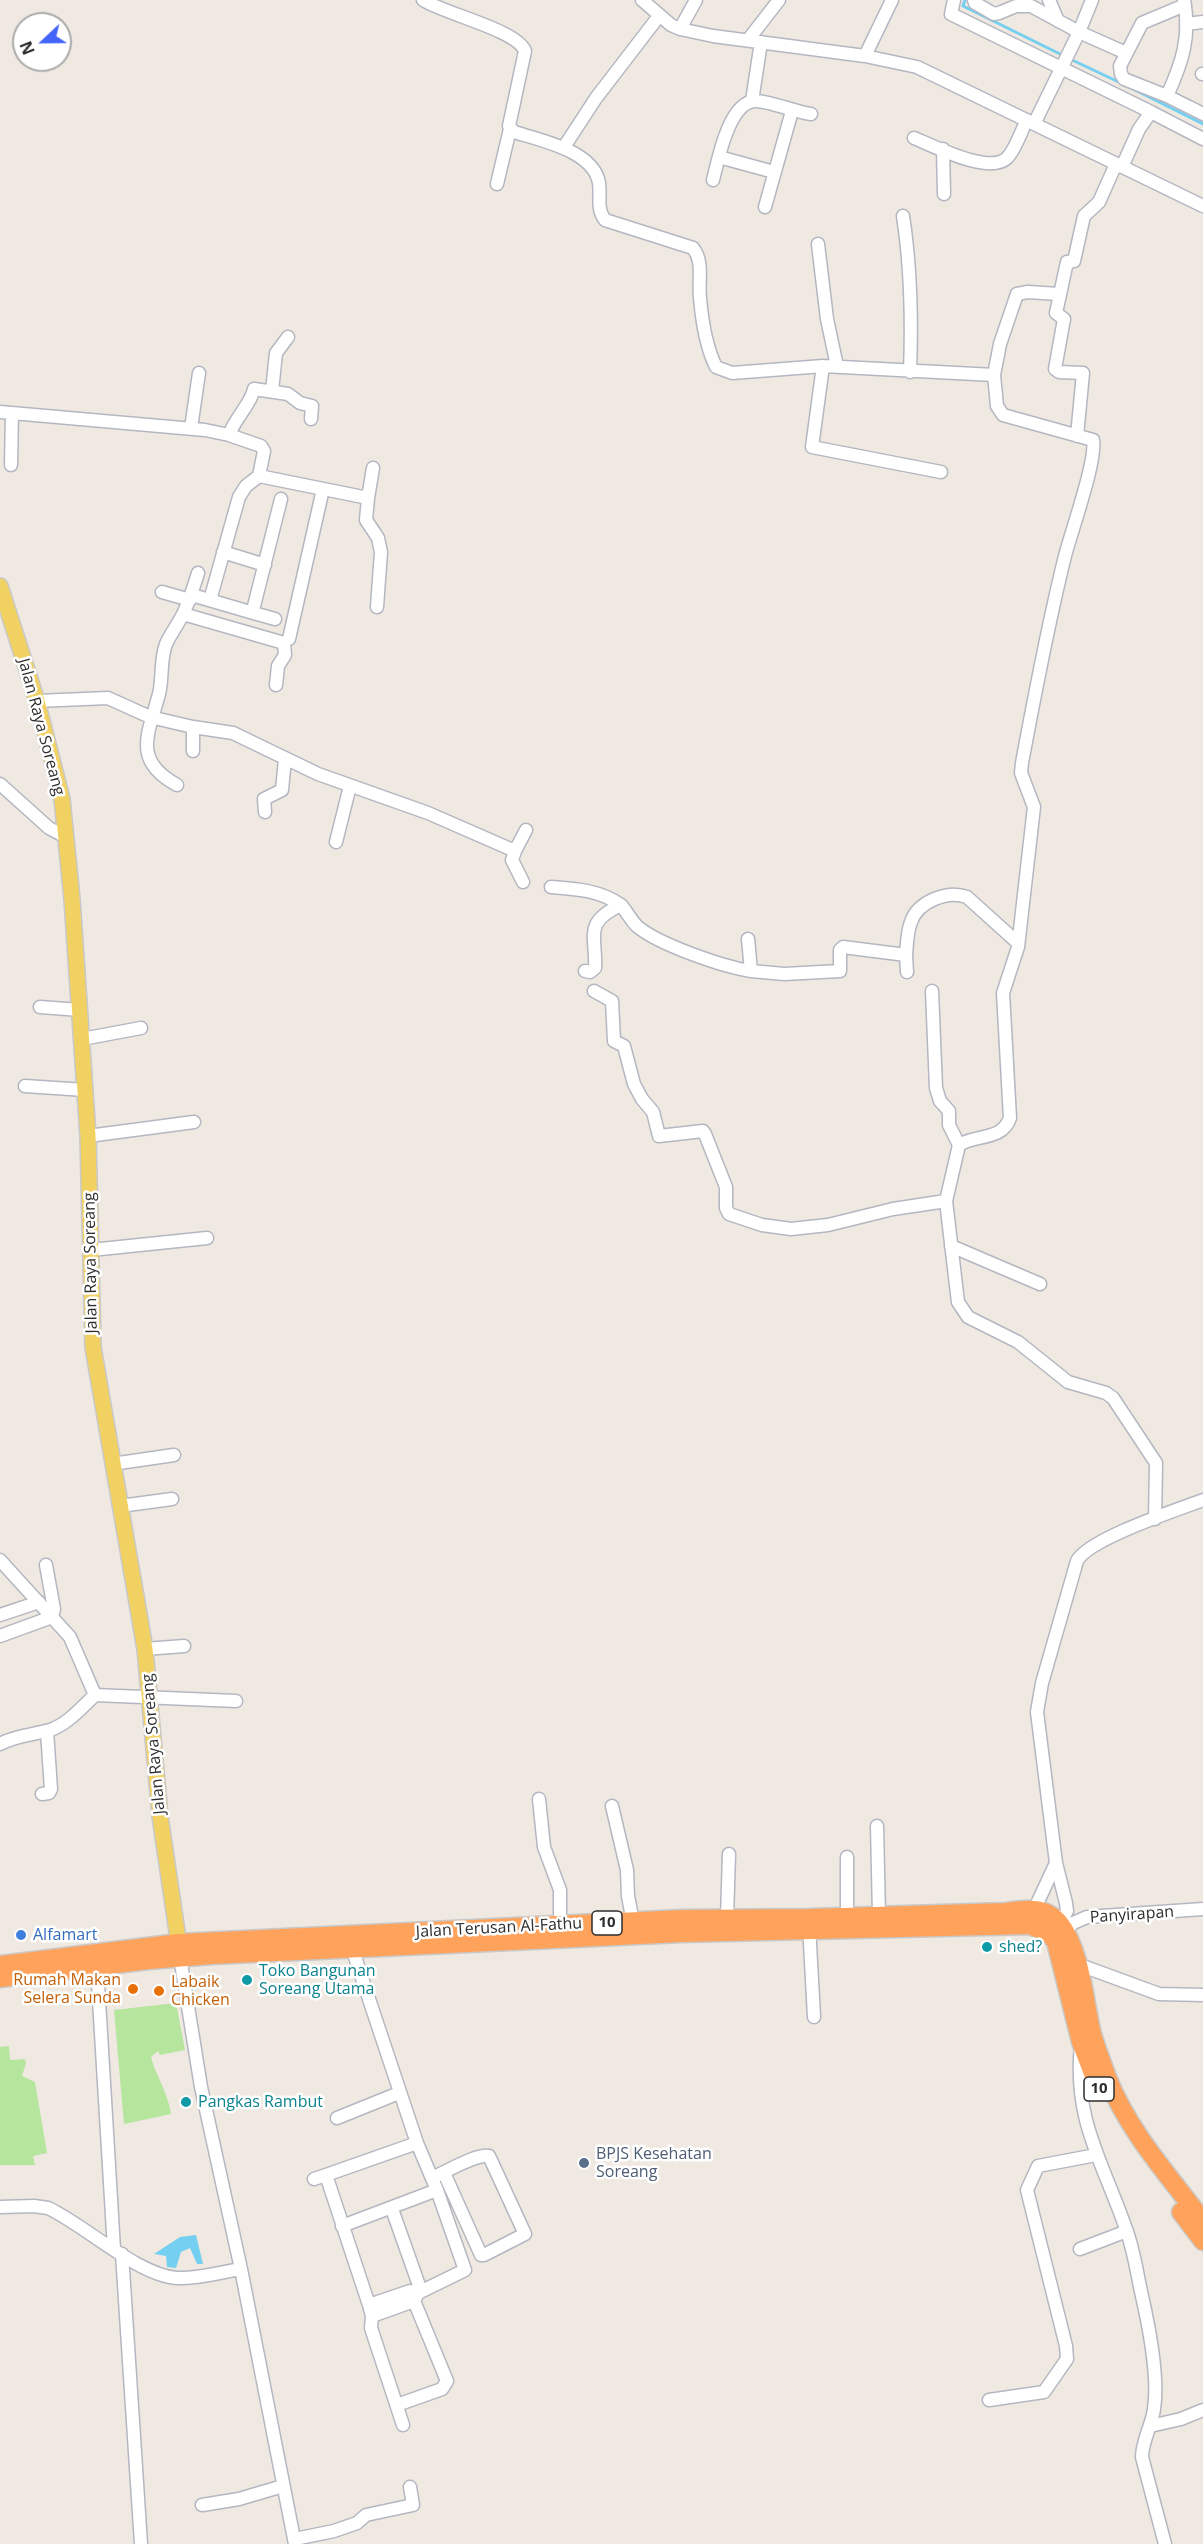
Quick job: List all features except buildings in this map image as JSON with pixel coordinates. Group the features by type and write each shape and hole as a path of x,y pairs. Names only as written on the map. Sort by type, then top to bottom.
{"highway":[{"name":"Jalan Terusan Al-Fathu","path":"0,1978 97,1967 180,1950 352,1948 727,1918 809,1924 847,1916 1006,1912 1032,1917"},
{"name":"Jalan Terusan Al-Fathu","path":"0,1965 180,1950 560,1925 622,1927 809,1924 1032,1917"},
{"path":"1032,1917 1053,1917 1062,1928"},
{"name":"10","path":"1032,1917 1056,1942 1087,2039 1130,2124 1203,2221"},
{"name":"10","path":"1062,1928 1077,1964 1087,2039 1097,2086 1116,2121 1203,2241"}],"main road":[{"name":"Jalan Raya Soreang","path":"0,586 37,701 58,777 66,837 88,1136 93,1347 145,1649 160,1816 180,1950"}],"street":[{"path":"423,0 439,9 494,29 524,47 508,123 510,129 497,184"},
{"path":"642,0 659,16 680,29 865,56 917,68 1203,206"},
{"path":"680,29 696,0"},
{"path":"748,40 779,0"},
{"path":"865,56 892,0"},
{"path":"954,0 951,14 1065,62 1203,139"},
{"path":"974,0 994,14 1032,3 1058,21 1126,53"},
{"path":"1049,0 1058,21"},
{"path":"914,138 981,164 1006,159 1031,122 1065,62 1092,0"},
{"path":"1167,96 1182,62 1186,24 1184,3 1142,23 1120,66 1121,74 1124,79 1167,96 1203,114"},
{"path":"564,147 596,98 659,16"},
{"path":"1186,24 1203,22"},
{"path":"752,101 761,42"},
{"path":"713,180 728,129 738,110 752,101 811,114"},
{"path":"765,207 792,111"},
{"path":"1077,436 1083,373 1059,372 1055,369 1064,319 1056,313 1058,294 1067,262 1074,261 1084,216 1099,201 1151,112"},
{"path":"510,129 564,147 583,159 598,177 600,212 604,220 693,248 697,254 699,297 711,358 716,368 732,373 837,366 910,372 994,375"},
{"path":"943,149 944,194"},
{"path":"719,157 774,172"},
{"path":"943,171 970,160"},
{"path":"903,216 908,247 911,294 910,372"},
{"path":"818,244 827,319 837,366"},
{"path":"958,1145 967,1140 999,1133 1008,1124 1010,1118 1003,993 1018,944 1034,807 1021,773 1022,763 1040,667 1094,445 1093,440 1089,438 1003,415 997,406 994,375 1000,344 1017,294 1028,292 1058,294"},
{"path":"272,391 276,353 288,337"},
{"path":"823,366 812,447 941,472"},
{"path":"191,428 199,373"},
{"path":"228,435 236,417 252,398 254,389 292,395 300,404 312,406 311,419"},
{"path":"11,465 6,413 191,428 228,435 263,448 259,476 246,486 239,497 210,600"},
{"path":"373,468 366,520 378,538 381,552 377,607"},
{"path":"259,476 368,498"},
{"path":"289,639 323,489"},
{"path":"250,612 254,608 280,499"},
{"path":"223,552 265,565"},
{"path":"177,786 161,776 149,757 146,740 150,717 159,693 166,644 191,597 198,573"},
{"path":"162,592 210,600 275,619"},
{"path":"183,614 284,644 285,655 278,666 276,685"},
{"path":"37,701 108,698 150,717 233,733 318,774 428,813 515,851"},
{"path":"193,727 193,751"},
{"path":"265,812 264,799 280,792 283,787 285,759"},
{"path":"0,784 49,828 66,837"},
{"path":"336,842 350,786"},
{"path":"523,882 512,860 526,830"},
{"path":"551,886 606,895 621,905 638,927 720,966 784,974 840,971 842,967 840,950 843,947 906,955"},
{"path":"907,972 906,955 911,920 930,900 952,894 967,897 1018,944"},
{"path":"585,971 590,972 595,968 592,937 597,924 612,909 621,905"},
{"path":"748,939 751,971"},
{"path":"594,991 612,1001 614,1041 624,1046 634,1083 642,1099 653,1112 659,1135 698,1131 705,1134 726,1187 726,1208 729,1214 762,1225 791,1229 828,1225 893,1209 946,1201"},
{"path":"932,991 936,1088 940,1101 949,1111 950,1125 958,1145 946,1201 958,1302 964,1314 1018,1342 1068,1382 1106,1393 1119,1406 1156,1463 1155,1519"},
{"path":"40,1007 80,1010"},
{"path":"82,1039 141,1028"},
{"path":"25,1086 85,1090"},
{"path":"88,1136 194,1122"},
{"path":"91,1250 207,1238"},
{"path":"951,1246 1040,1284"},
{"path":"112,1464 174,1455"},
{"path":"120,1506 172,1499"},
{"path":"1062,1928 1067,1909 1056,1863 1037,1712 1042,1683 1074,1571 1081,1554 1091,1546 1203,1500"},
{"path":"0,1560 70,1637 94,1695"},
{"path":"46,1565 54,1605 52,1617"},
{"path":"0,1615 39,1602"},
{"path":"0,1636 52,1617"},
{"path":"145,1649 184,1646"},
{"path":"0,1744 14,1737 47,1731 62,1724 94,1695 236,1701"},
{"path":"42,1794 49,1793 51,1789 47,1731"},
{"path":"539,1799 544,1847 560,1890 560,1925"},
{"path":"612,1806 627,1870 628,1896 622,1927"},
{"path":"877,1826 879,1915"},
{"path":"727,1918 729,1854"},
{"path":"847,1857 847,1916"},
{"path":"1032,1917 1056,1863"},
{"name":"Panyirapan","path":"1062,1928 1087,1917 1203,1909"},
{"path":"809,1924 814,2017"},
{"path":"352,1948 399,2093 465,2270 416,2294 370,2310"},
{"path":"180,1950 201,2087 241,2269 295,2542 357,2523 366,2515 413,2505 410,2487"},
{"path":"1077,1964 1159,1995 1203,1995"},
{"path":"97,1967 141,2544"},
{"path":"1087,2039 1079,2064 1080,2097 1085,2122 1096,2155 1127,2231 1144,2304 1154,2379 1154,2410 1142,2450 1143,2465 1166,2544"},
{"path":"336,2118 399,2093"},
{"path":"314,2179 417,2143"},
{"path":"342,2226 392,2209 434,2184 444,2173 482,2155 489,2156 525,2234 484,2255 480,2254 444,2173"},
{"path":"989,2400 1044,2392 1067,2359 1066,2346 1027,2190 1038,2166 1096,2155"},
{"path":"326,2175 370,2310 370,2328 403,2425"},
{"path":"0,2207 34,2205 48,2208 118,2251 165,2276 177,2278 241,2269"},
{"path":"392,2209 416,2294 447,2381 442,2389 397,2405"},
{"path":"1080,2249 1127,2231"},
{"path":"1150,2426 1181,2419 1203,2410"},
{"path":"202,2505 239,2499 283,2486"}],"green space":[{"path":"176,2003 185,2050 160,2055 158,2051 151,2057 171,2114 124,2124 114,2010"},
{"path":"9,2046 10,2060 25,2059 22,2076 35,2082 47,2153 33,2156 35,2165 0,2165 0,2047"}],"water":[{"path":"196,2235 203,2264 197,2264 190,2248 181,2252 176,2268 167,2267 166,2256 154,2254 180,2237"}],"waterway":[{"path":"965,0 963,6 1064,56"},
{"path":"1070,59 1123,84"},
{"path":"1129,87 1203,124"}],"place":[{"name":"Alfamart","path":"21,1935"},
{"name":"shed?","path":"987,1947"},
{"name":"Toko Bangunan Soreang Utama","path":"247,1980"},
{"name":"Rumah Makan Selera Sunda","path":"133,1989"},
{"name":"Labaik Chicken","path":"159,1991"},
{"name":"Pangkas Rambut","path":"186,2102"},
{"name":"BPJS Kesehatan Soreang","path":"584,2163"}]}
